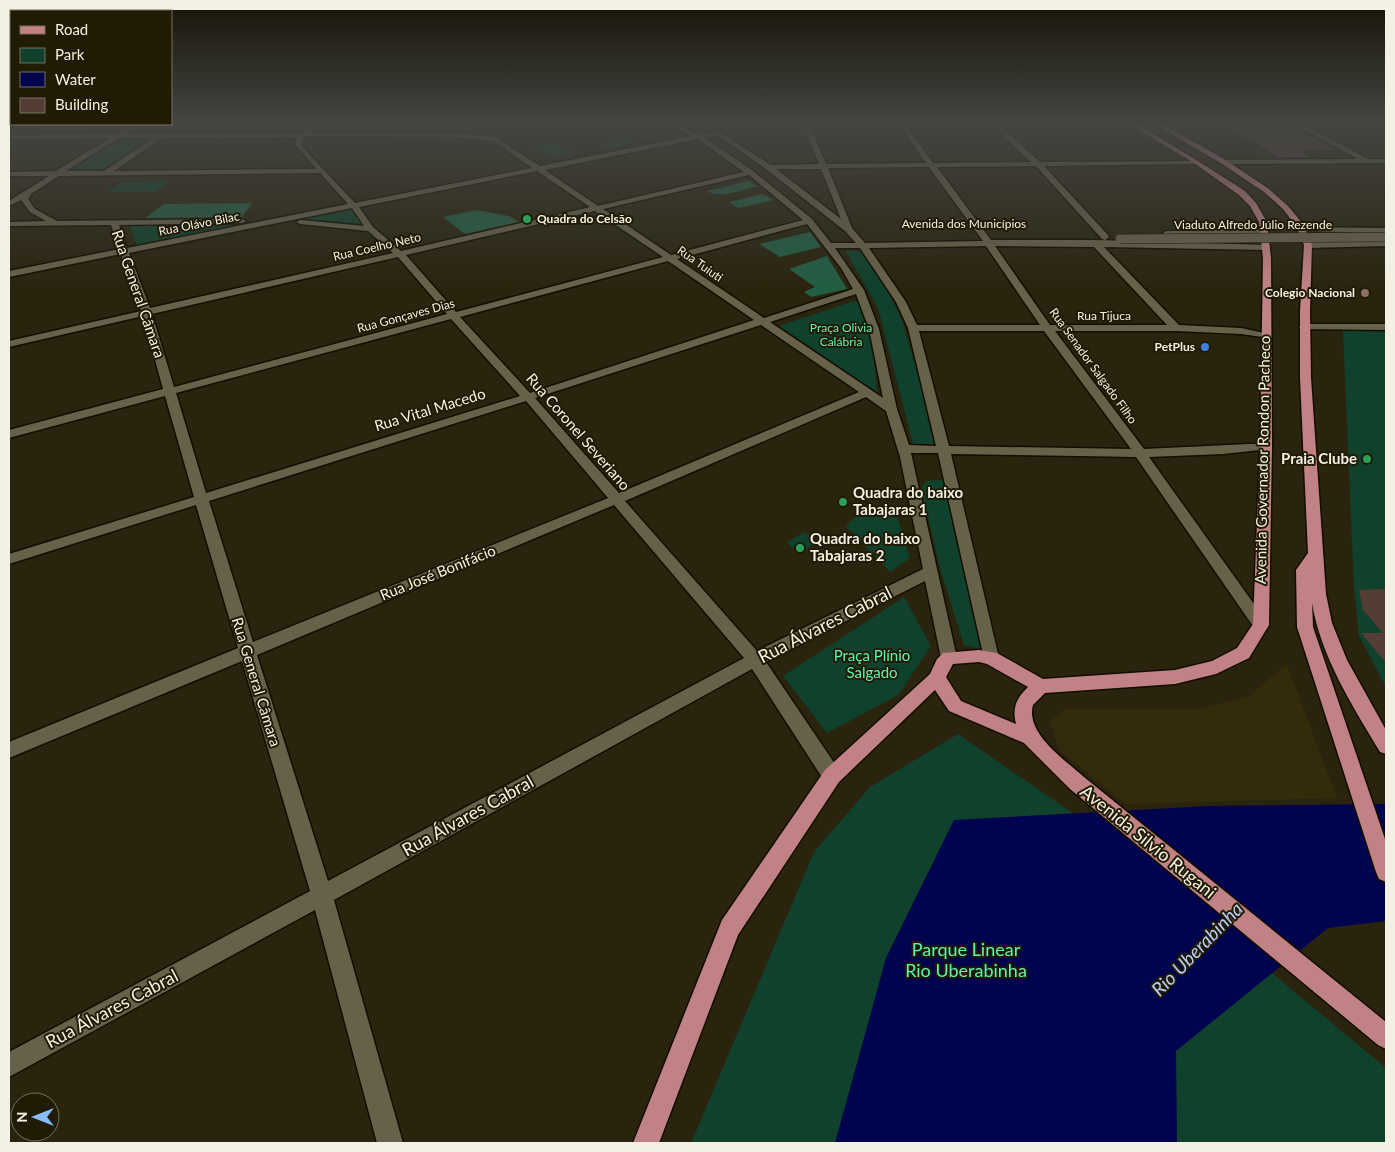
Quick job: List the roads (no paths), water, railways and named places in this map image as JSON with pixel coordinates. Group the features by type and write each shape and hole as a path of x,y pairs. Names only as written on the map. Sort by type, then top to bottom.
{"main road":[{"name":"Avenida Governador Rondon Pacheco","path":"1219,178 1242,193 1253,205 1262,222 1266,246 1266,446 1261,625"},
{"path":"1248,178 1281,202 1296,217 1308,245 1304,327 1309,458 1320,606 1334,648 1359,701 1386,746"},
{"path":"1316,553 1303,570 1305,627 1386,872"},
{"path":"1030,738 1022,714 1024,705 1028,696 1042,686 1176,677 1216,666 1243,653 1261,625"},
{"path":"646,1143 730,928 832,776 937,678 943,664 949,658 979,656 991,658 1042,686"},
{"path":"937,678 955,706 1030,738"},
{"name":"Avenida Silvio Rugani","path":"1030,738 1076,783 1386,1037"}],"street":[{"path":"9,204 52,178"},
{"name":"Rua Coronel Severiano","path":"329,178 354,206 370,229 400,254 528,397 755,660 832,776"},
{"name":"Rua Olávo Bilac","path":"9,274 496,178"},
{"name":"Rua Tuiuti","path":"552,178 759,321 891,409"},
{"name":"Rua Coelho Neto","path":"9,344 734,178"},
{"path":"755,178 809,220 859,290 874,329 891,409 905,453 929,572 949,658"},
{"path":"783,178 856,236 901,302 913,328 945,455 991,658"},
{"path":"826,178 848,229"},
{"name":"Rua Senador Salgado Filho","path":"940,178 987,240 1047,328 1140,453 1261,625"},
{"path":"1051,178 1105,237"},
{"path":"26,194 24,199 28,207 45,218 62,224"},
{"name":"Rua Gonçaves Dias","path":"9,434 809,220"},
{"path":"9,224 280,221 370,229"},
{"name":"Rua General Câmara","path":"114,223 147,313 201,499 322,896 390,1143"},
{"path":"1302,229 1386,231"},
{"path":"1347,231 1341,235 1350,241 1364,244"},
{"name":"Avenida dos Municípios","path":"826,242 862,244 1264,232"},
{"path":"1203,234 1218,236 1228,243 1218,245"},
{"name":"Avenida dos Municípios","path":"826,242 856,236 1095,244 1266,246"},
{"name":"Avenida dos Municípios","path":"1105,237 1120,239"},
{"name":"Viaduto Alfredo Júlio Rezende","path":"1120,239 1386,237"},
{"name":"Avenida dos Municípios","path":"1095,244 1120,239"},
{"path":"1308,245 1386,243"},
{"path":"1095,244 1176,328"},
{"name":"Rua Vital Macedo","path":"9,560 528,397 859,290"},
{"path":"1304,327 1386,327"},
{"name":"Rua Tijuca","path":"913,328 1176,328 1241,331 1265,336"},
{"name":"Rua José Bonifácio","path":"9,750 616,500 866,393"},
{"path":"905,453 945,455 1140,453 1230,451 1266,446"},
{"name":"Rua Álvares Cabral","path":"9,1065 755,660 929,572"}],"water":[{"name":"Rio Uberabinha","path":"1386,804 1386,921 1328,928 1176,1051 1177,1143 835,1143 886,958 954,820 1210,806"}],"place":[{"name":"Quadra do Celsão","path":"527,219"},
{"name":"Colegio Nacional","path":"1365,293"},
{"name":"PetPlus","path":"1205,347"},
{"name":"Praia Clube","path":"1367,459"},
{"name":"Quadra do baixo Tabajaras 1","path":"843,502"},
{"name":"Quadra do baixo Tabajaras 2","path":"800,548"}],"park label":[{"name":"Praça Olivia Calábria","path":"841,335"},
{"name":"Praça Plínio Salgado","path":"872,664"},
{"name":"Parque Linear Rio Uberabinha","path":"966,960"}]}
